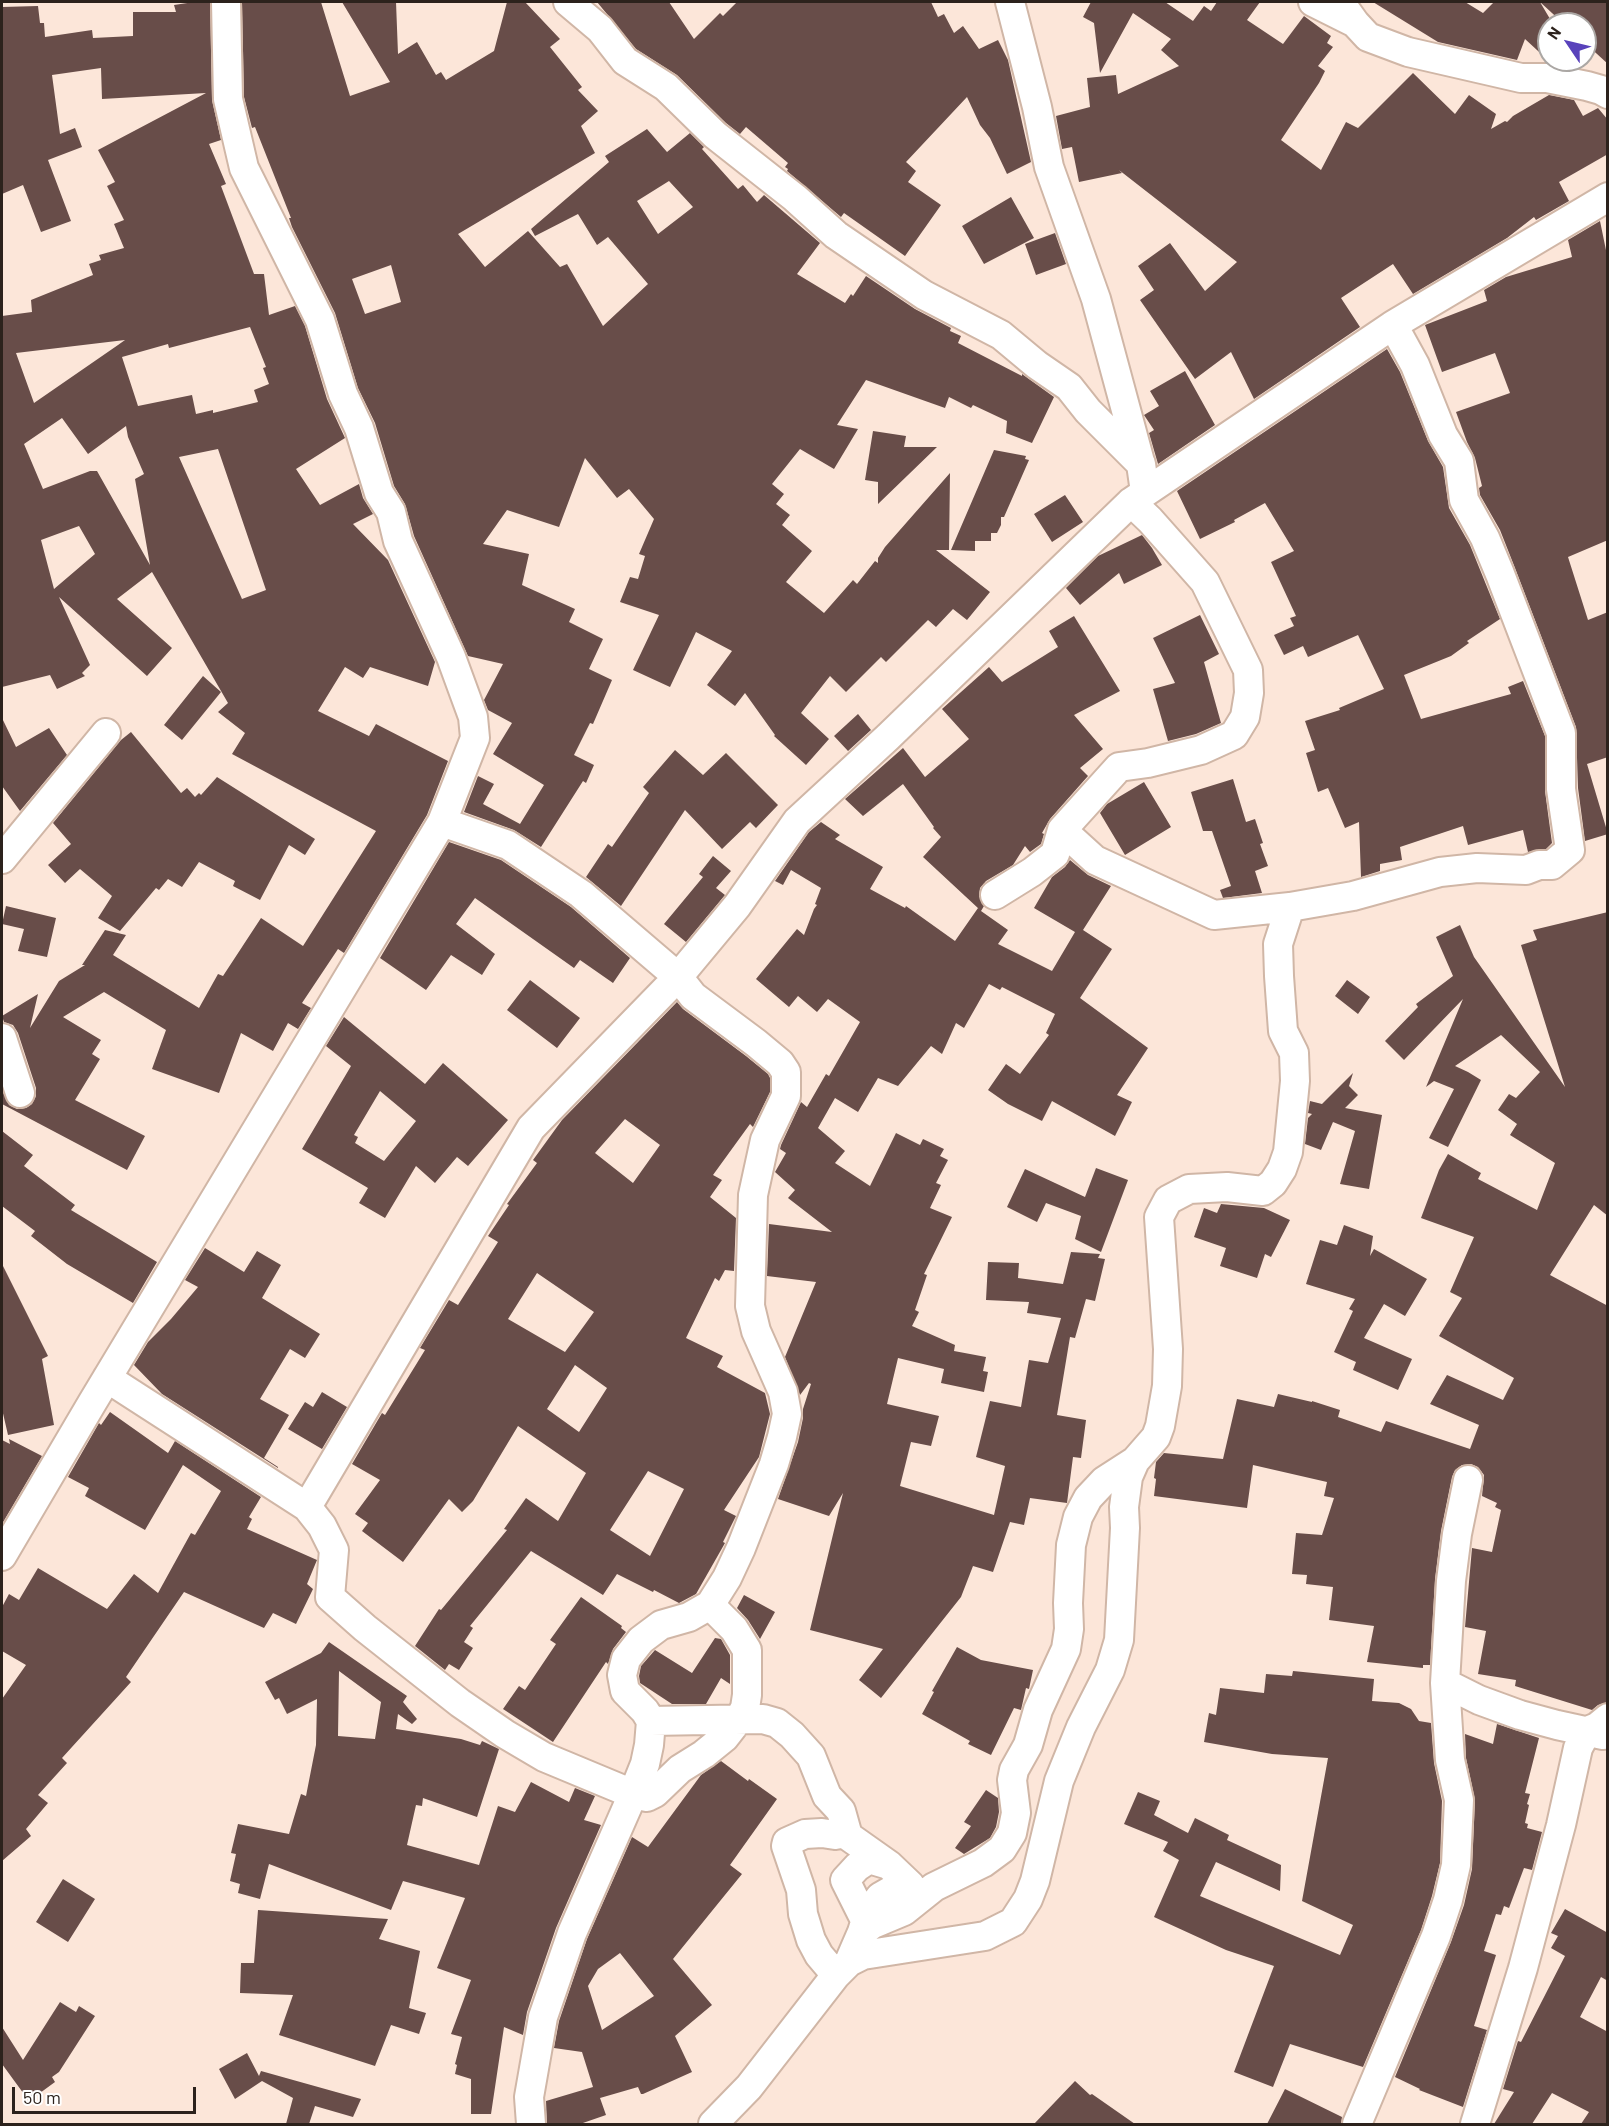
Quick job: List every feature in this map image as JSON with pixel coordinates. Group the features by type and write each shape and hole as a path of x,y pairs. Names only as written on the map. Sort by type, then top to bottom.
{"street":[{"path":"2,1556 442,822 475,738 473,717 451,657 398,541 391,512 379,493 359,428 343,394 320,320 244,168 228,99 226,2"},
{"path":"568,2 600,29 625,61 666,87 715,135 795,198 836,235 924,295 1001,335 1037,365 1069,387 1088,411 1141,464"},
{"path":"995,895 1032,872 1055,854 1062,830 1119,767 1148,763 1201,750 1234,735 1245,717 1249,693 1248,670 1205,582 1150,520 1138,497 1141,464 1096,299 1049,167 1037,106 1020,48 1010,2"},
{"path":"1314,2 1348,12 1368,37 1408,52 1521,78 1547,78 1587,86 1608,94"},
{"path":"307,1507 531,1128 678,977 737,906 797,821 1138,497 1393,325 1608,197"},
{"path":"1062,830 1095,860 1214,915 1290,907 1353,896 1440,873 1477,868 1526,870 1539,865 1552,866 1570,850 1561,789 1561,733 1500,574 1485,538 1464,500 1459,461 1443,435 1415,365 1393,325"},
{"path":"2,860 106,733"},
{"path":"442,822 508,845 581,894 678,977 693,996 756,1043 780,1063 786,1072 786,1096 765,1140 753,1195 750,1306 756,1331 783,1392 787,1414 783,1437 753,1521 727,1578 710,1605 689,1617 661,1625 641,1640 626,1659 622,1675 626,1691 651,1721 649,1745 645,1764 633,1794 572,1933 543,2017 529,2097 531,2124"},
{"path":"712,2124 749,2087 843,1969 873,1905 887,1892 901,1886 915,1892 945,1881 992,1858 1002,1850 1012,1833 1016,1814 1012,1780 1014,1770 1028,1745 1038,1710 1066,1649 1069,1629 1071,1545 1078,1517 1088,1498 1104,1481 1136,1461 1149,1447 1160,1426 1167,1386 1168,1349 1159,1217 1164,1206 1174,1195 1189,1189 1227,1187 1263,1191 1273,1184 1288,1152 1295,1081 1294,1053 1283,1031 1278,944 1290,907"},
{"path":"2,1038 20,1093"},
{"path":"107,1378 307,1507 322,1526 334,1550 330,1597 365,1628 460,1703 505,1734 544,1757 633,1794 647,1797 655,1793 680,1769 716,1745 740,1719 745,1708 747,1650 734,1629 710,1605"},
{"path":"843,1969 863,1955 985,1936 1013,1922 1028,1899 1046,1843 1052,1805 1062,1773 1085,1718 1110,1670 1119,1640 1124,1507 1128,1477 1136,1461"},
{"path":"1363,2123 1436,1936 1448,1900 1456,1864 1460,1800 1450,1760 1445,1683 1451,1581 1457,1534 1468,1480"},
{"path":"1445,1683 1479,1700 1520,1715 1557,1725 1601,1729"},
{"path":"651,1721 763,1719 777,1723 792,1735 811,1756 827,1796 841,1811 846,1833 889,1865 915,1892"},
{"path":"1475,2124 1526,1957 1561,1825 1578,1748 1601,1729"},
{"path":"843,1969 819,1954 811,1940 803,1914 801,1890 786,1846 791,1840 805,1834 846,1833"},
{"path":"863,1926 845,1880 857,1866 869,1858 889,1865"}],"building":[{"path":"210,2 212,100 221,140 209,144 226,184 221,186 254,274 264,274 269,315 295,306 305,326 327,399 345,438 296,469 320,505 359,484 363,498 373,514 353,524 388,560 435,662 428,686 370,667 363,678 345,667 318,711 369,736 376,724 448,761 427,815 344,953 338,949 302,1003 311,1008 298,1029 288,1023 273,1051 241,1033 219,1093 152,1069 166,1030 104,992 63,1017 101,1040 92,1054 100,1059 75,1100 145,1136 127,1170 2,1104 2,1090 9,1105 17,1109 26,1108 32,1104 36,1096 36,1088 18,1033 13,1025 4,1022 2,1016 38,994 30,1028 59,981 85,965 82,965 105,930 126,935 113,955 199,1008 218,974 223,976 261,918 303,946 376,831 232,754 245,733 218,712 228,703 152,572 117,599 172,648 147,676 59,597 90,665 82,673 85,676 57,689 50,675 2,687 2,316 32,312 31,300 93,275 89,264 101,260 99,255 124,248 114,224 124,220 107,186 115,182 98,150 206,93 102,99 101,68 52,75 60,134 75,128 82,147 48,160 71,221 41,232 23,185 2,194 2,7 38,6 40,23 44,23 45,37 92,30 93,38 133,36 133,12 176,12 174,5","holes":["250,327 266,367 263,368 269,384 254,390 258,402 213,413 213,410 196,414 192,395 138,406 122,357 168,344 169,348","125,340 34,403 16,353","62,418 88,454 126,426 128,437 144,474 135,479 150,565 97,471 90,471 43,489 24,444","218,449 266,590 242,599 179,457","79,526 95,554 54,589 41,540"]},
{"path":"242,2 321,2 350,96 390,82 342,2 396,2 398,54 417,42 436,75 441,72 446,80 494,51 507,2 525,2 560,39 550,47 582,87 578,90 598,111 581,126 595,153 458,234 485,267 528,231 560,267 567,264 603,326 648,284 608,237 597,245 578,214 535,236 531,229 609,162 605,156 647,129 667,152 690,133 738,189 743,185 757,202 764,195 820,243 797,274 845,303 851,294 853,296 866,276 915,309 951,328 950,331 961,336 958,343 1022,376 1022,374 1054,397 1032,443 1006,433 1007,421 973,405 971,408 949,397 945,408 866,380 837,425 858,429 834,469 800,449 772,484 784,494 776,504 790,515 782,525 812,551 786,582 824,613 853,580 857,584 875,561 878,563 878,558 885,547 950,473 949,550 936,550 990,592 967,620 953,609 936,627 928,620 886,662 881,657 846,692 830,676 801,713 829,739 806,765 774,736 745,693 735,706 707,685 732,651 696,632 670,687 633,670 659,615 620,602 630,577 638,579 645,556 639,554 654,519 629,489 617,498 585,458 559,527 507,510 483,544 529,554 522,585 575,609 569,622 603,639 589,669 612,680 593,724 590,723 574,755 594,765 586,783 583,781 541,847 514,830 464,812 478,776 494,784 483,804 520,824 544,785 493,754 512,723 488,710 484,700 503,664 468,656 414,536 405,504 394,486 375,423 358,388 335,313 292,227 289,218 291,218 255,127 252,128 244,97","holes":["669,181 693,207 658,234 637,201","391,265 401,302 365,314 352,279"]},
{"path":"597,2 669,2 694,39 720,13 723,16 737,2 931,2 938,17 944,14 954,33 963,26 979,49 998,40 1008,60 1031,162 1007,174 967,97 906,162 916,171 908,182 941,205 905,256 844,213 841,217 787,171 785,167 788,163 746,127 740,134 677,75 636,49"},
{"path":"1091,2 1165,2 1193,21 1204,6 1211,11 1217,2 1260,2 1247,20 1283,44 1304,16 1331,36 1327,43 1333,47 1318,66 1325,71 1319,83 1281,140 1321,170 1346,122 1358,128 1413,73 1455,114 1469,95 1496,114 1491,129 1507,122 1513,116 1549,95 1574,100 1583,116 1598,108 1608,120 1608,154 1559,182 1569,201 1536,220 1534,217 1507,238 1413,294 1393,264 1341,298 1360,327 1254,399 1231,352 1195,379 1140,300 1154,290 1138,266 1170,243 1205,291 1237,262 1119,170 1122,173 1079,182 1072,147 1062,149 1056,116 1090,107 1087,78 1116,75 1118,94 1179,66 1161,50 1171,39 1133,13 1100,73 1094,23 1083,17"},
{"path":"1373,2 1465,2 1483,13 1494,2 1540,2 1546,12 1537,12 1537,50 1525,39 1517,60 1438,42"},
{"path":"1540,2 1608,2 1608,64 1597,54 1597,12 1551,12"},
{"path":"1011,197 1034,238 984,264 962,226"},
{"path":"1600,221 1608,260 1608,540 1568,557 1588,620 1608,612 1608,757 1587,764 1608,834 1585,841 1578,788 1576,727 1500,530 1480,495 1479,488 1482,486 1475,458 1456,412 1510,393 1495,353 1442,372 1425,325 1487,301 1484,290 1506,277 1572,257 1568,240"},
{"path":"1055,233 1066,264 1036,275 1025,244"},
{"path":"1387,349 1400,372 1428,441 1443,467 1449,508 1470,545 1500,619 1467,641 1469,643 1451,656 1404,675 1421,719 1511,694 1508,687 1523,681 1545,736 1545,791 1552,843 1546,849 1528,852 1523,830 1468,845 1463,826 1400,847 1402,860 1380,864 1380,871 1361,877 1359,822 1345,828 1328,788 1318,792 1306,753 1315,750 1305,721 1340,710 1339,708 1384,689 1358,635 1308,657 1303,646 1284,655 1274,635 1294,626 1290,618 1296,616 1271,562 1294,551 1265,503 1234,520 1235,522 1200,539 1177,491"},
{"path":"1185,371 1215,425 1158,464 1149,433 1154,430 1144,415 1159,406 1150,391"},
{"path":"873,431 906,436 904,447 937,447 878,504 878,482 865,480"},
{"path":"994,450 1026,456 1025,459 1029,460 1004,517 1001,517 1001,525 997,533 991,533 991,541 975,541 975,551 951,550"},
{"path":"1065,495 1083,522 1052,542 1034,514"},
{"path":"1142,535 1162,565 1124,584 1119,573 1080,605 1066,588 1098,556"},
{"path":"1200,615 1219,654 1204,662 1221,723 1196,734 1168,741 1153,689 1175,683 1153,638"},
{"path":"1074,616 1120,691 1074,715 1103,749 1080,768 1088,776 1050,819 1042,833 1044,834 1041,844 1030,852 1025,846 1013,865 986,881 980,888 979,896 984,906 981,911 1008,930 998,944 1052,971 1075,932 1034,908 1052,877 1070,860 1088,875 1111,886 1083,930 1112,949 1080,998 1148,1048 1117,1095 1132,1102 1115,1136 1052,1101 1042,1121 1008,1104 988,1090 1006,1064 1020,1074 1049,1035 1046,1033 1055,1014 1002,987 1000,990 989,984 964,1028 956,1023 942,1054 931,1046 898,1086 878,1078 858,1112 835,1098 818,1128 845,1151 835,1163 870,1186 896,1133 920,1145 923,1139 944,1149 940,1156 948,1160 936,1183 941,1185 930,1208 952,1217 924,1274 927,1275 915,1310 919,1312 912,1326 955,1345 954,1351 986,1357 983,1371 988,1372 984,1392 941,1383 944,1369 898,1358 887,1404 939,1416 931,1446 911,1442 900,1486 994,1515 1005,1466 976,1457 990,1401 1021,1407 1029,1360 1048,1363 1061,1318 1027,1313 1029,1302 986,1300 988,1262 1019,1263 1018,1278 1063,1284 1071,1252 1100,1254 1098,1258 1105,1259 1095,1301 1086,1299 1075,1338 1070,1337 1057,1415 1086,1420 1081,1458 1073,1457 1067,1503 1030,1498 1024,1525 1010,1522 993,1572 973,1566 961,1597 881,1698 859,1680 883,1649 810,1630 843,1493 829,1516 778,1499 798,1442 803,1409 811,1384 809,1383 800,1395 785,1357 816,1282 767,1276 769,1224 832,1232 788,1198 795,1190 775,1172 786,1153 780,1149 781,1145 801,1102 807,1107 826,1074 829,1076 860,1022 828,999 817,1012 798,996 789,1007 756,979 797,929 804,935 817,905 815,904 821,888 791,870 783,885 775,881 809,832 821,822 840,835 835,839 883,867 870,889 905,908 906,906 955,941 978,908 923,857 941,837 903,784 863,816 845,799 903,748 925,777 969,739 942,709 989,667 1002,682 1058,647 1049,631"},
{"path":"203,676 221,692 182,740 164,725"},
{"path":"858,714 871,730 848,751 834,736"},
{"path":"2,718 16,747 49,728 67,755 20,811 2,786"},
{"path":"131,732 181,793 187,788 195,797 199,793 201,795 217,777 315,839 305,855 289,845 260,900 233,886 235,881 199,862 182,887 168,879 159,890 156,888 120,931 98,918 112,896 80,869 65,883 48,865 71,844 53,823 121,740"},
{"path":"675,750 703,775 726,753 778,805 756,828 750,822 722,849 685,810 621,906 586,877 608,844 612,847 649,793 643,787"},
{"path":"1233,779 1246,822 1255,819 1263,843 1260,844 1268,866 1255,871 1262,893 1223,898 1220,890 1231,886 1212,831 1203,831 1191,792"},
{"path":"1144,782 1171,827 1125,855 1100,813 1107,804"},
{"path":"449,842 501,860 571,907 630,958 613,983 580,960 574,968 475,898 456,924 495,954 482,975 451,955 426,990 380,958"},
{"path":"713,856 731,871 716,888 725,895 686,942 664,924 703,877 699,874"},
{"path":"6,906 56,918 47,957 18,951 24,929 2,924"},
{"path":"1608,912 1608,1216 1594,1205 1550,1275 1608,1306 1608,1702 1592,1710 1515,1686 1516,1680 1478,1674 1486,1631 1465,1627 1472,1548 1492,1552 1501,1510 1495,1507 1497,1503 1482,1496 1484,1475 1478,1467 1471,1464 1462,1465 1455,1470 1452,1477 1441,1531 1435,1579 1430,1665 1423,1665 1423,1668 1367,1662 1374,1626 1329,1620 1333,1587 1306,1584 1307,1575 1292,1574 1296,1533 1322,1535 1334,1498 1324,1496 1327,1482 1253,1465 1247,1508 1154,1496 1156,1479 1154,1478 1156,1462 1164,1453 1223,1459 1237,1399 1274,1407 1278,1394 1340,1410 1338,1417 1381,1432 1386,1421 1470,1449 1479,1425 1430,1404 1447,1375 1503,1400 1514,1378 1439,1336 1462,1298 1450,1292 1474,1237 1421,1218 1439,1170 1448,1154 1481,1173 1478,1179 1537,1210 1555,1163 1510,1135 1517,1124 1498,1110 1509,1094 1516,1098 1540,1072 1501,1035 1455,1066 1481,1080 1448,1147 1429,1138 1454,1089 1434,1081 1426,1087 1463,999 1404,1060 1385,1041 1418,1007 1416,1004 1453,976 1436,937 1460,925 1474,957 1565,1087 1521,945 1537,940 1533,930"},
{"path":"530,980 580,1018 557,1048 507,1010"},
{"path":"1347,980 1370,997 1358,1014 1335,996"},
{"path":"677,1002 768,1074 770,1092 753,1127 750,1124 713,1175 722,1180 710,1197 736,1218 734,1271 725,1270 719,1281 715,1278 686,1338 723,1356 717,1367 765,1393 770,1414 759,1457 724,1510 736,1516 723,1542 725,1543 696,1594 679,1603 617,1574 603,1595 531,1551 470,1626 473,1628 464,1642 473,1648 459,1670 449,1664 445,1670 415,1646 439,1609 441,1610 507,1530 504,1529 526,1498 558,1521 586,1473 518,1426 473,1501 462,1512 449,1499 403,1562 362,1531 368,1523 355,1514 380,1480 352,1464 382,1413 385,1415 425,1350 420,1348 449,1300 458,1305 498,1242 488,1236 509,1205 507,1204 537,1163 533,1160 562,1120","holes":["625,1119 660,1145 633,1183 595,1153","537,1273 594,1312 565,1352 508,1319","575,1365 607,1388 579,1432 547,1409","648,1471 684,1489 650,1556 610,1530"]},
{"path":"344,1017 425,1084 443,1063 508,1120 468,1166 457,1157 435,1183 416,1166 385,1218 359,1203 368,1188 302,1149 351,1066 326,1046","holes":["380,1091 416,1121 384,1161 355,1143 358,1137 354,1135"]},
{"path":"1353,1073 1349,1086 1358,1095 1345,1108 1382,1115 1369,1189 1340,1184 1355,1131 1333,1122 1321,1150 1305,1144 1308,1118 1312,1114 1308,1113 1310,1101 1322,1104"},
{"path":"2,1131 33,1155 24,1166 75,1205 71,1210 157,1262 133,1303 67,1264 31,1236 35,1231 2,1206"},
{"path":"1096,1168 1128,1180 1101,1252 1075,1239 1081,1216 1046,1203 1037,1222 1007,1207 1025,1169 1085,1197"},
{"path":"1221,1204 1264,1208 1290,1220 1271,1257 1265,1254 1257,1278 1220,1266 1226,1248 1194,1237 1204,1208 1217,1213"},
{"path":"1344,1225 1373,1236 1370,1256 1374,1249 1427,1279 1405,1316 1384,1304 1364,1338 1412,1359 1398,1390 1353,1370 1356,1362 1334,1352 1353,1311 1349,1309 1355,1299 1306,1284 1320,1240 1337,1245"},
{"path":"205,1248 244,1272 257,1251 281,1265 262,1298 320,1334 305,1358 290,1349 260,1399 289,1415 264,1458 278,1468 162,1394 134,1365 148,1342 198,1287 185,1280"},
{"path":"2,1264 48,1356 42,1359 54,1425 8,1435 2,1409"},
{"path":"322,1392 347,1407 322,1449 288,1429 305,1402 313,1407"},
{"path":"110,1412 168,1453 175,1441 261,1497 249,1517 252,1519 247,1529 317,1560 307,1584 313,1589 296,1624 273,1613 264,1628 184,1592 126,1677 131,1682 62,1758 67,1763 38,1795 48,1803 26,1829 31,1836 2,1861 2,1699 26,1665 2,1651 2,1607 9,1594 19,1600 38,1568 107,1609 134,1574 158,1593 191,1533 195,1535 221,1491 183,1465 145,1530 85,1496 89,1488 68,1477 99,1423 101,1425"},
{"path":"9,1439 42,1456 2,1524 2,1440 10,1444"},
{"path":"744,1595 775,1612 760,1639 737,1608"},
{"path":"581,1597 622,1626 621,1628 626,1632 613,1649 608,1664 606,1662 553,1742 503,1709 519,1686 525,1690 556,1644 550,1640"},
{"path":"715,1638 721,1639 730,1655 730,1684 721,1678 706,1704 672,1704 640,1683 641,1666 655,1650 692,1673"},
{"path":"329,1642 407,1696 403,1702 417,1719 412,1724 398,1714 396,1729 461,1739 480,1745 482,1741 499,1749 477,1817 423,1798 422,1806 416,1805 407,1845 479,1865 498,1806 515,1812 531,1782 569,1802 575,1788 595,1796 584,1820 601,1825 556,1928 527,2012 523,2035 504,2027 491,2114 471,2114 471,2079 455,2074 457,2065 455,2064 462,2037 451,2034 471,1980 437,1968 465,1898 403,1881 391,1910 269,1864 260,1899 238,1893 240,1884 230,1881 236,1854 231,1853 238,1824 289,1834 301,1794 306,1796 316,1745 317,1699 287,1714 279,1698 275,1700 265,1682 321,1653","holes":["339,1671 381,1702 375,1739 338,1736"]},
{"path":"957,1647 981,1660 1033,1670 1021,1710 1014,1708 991,1755 968,1744 970,1741 922,1714"},
{"path":"1293,1671 1374,1679 1372,1701 1399,1703 1411,1709 1419,1721 1431,1723 1434,1763 1442,1801 1440,1863 1421,1930 1363,2067 1290,2044 1273,2087 1234,2072 1274,1966 1226,1950 1154,1917 1179,1860 1163,1851 1168,1842 1124,1824 1138,1792 1160,1801 1154,1815 1188,1833 1195,1818 1229,1835 1227,1840 1281,1865 1280,1891 1216,1862 1200,1896 1340,1955 1353,1925 1302,1901 1328,1758 1272,1754 1204,1742 1209,1713 1216,1715 1220,1688 1264,1693 1266,1674 1292,1676"},
{"path":"1497,1724 1539,1738 1525,1793 1530,1794 1525,1823 1528,1824 1527,1828 1542,1832 1532,1870 1524,1868 1509,1908 1504,1906 1501,1915 1496,1914 1484,1951 1496,1955 1474,2026 1487,2030 1463,2107 1419,2090 1395,2077 1451,1942 1464,1905 1472,1869 1475,1800 1466,1758 1465,1734 1493,1744"},
{"path":"721,1761 777,1799 730,1865 742,1874 673,1959 712,2005 675,2036 692,2072 643,2094 638,2087 600,2098 606,2115 580,2124 547,2124 546,2101 593,2087 582,2052 554,2048 559,2021 587,1939 632,1837 648,1847 701,1775","holes":["620,1953 654,1996 602,2030 588,1986 598,1969"]},
{"path":"986,1790 998,1798 999,1812 996,1827 990,1838 964,1854 955,1848 971,1826 964,1822"},
{"path":"63,1879 95,1899 68,1942 36,1922"},
{"path":"1565,1909 1608,1933 1608,1981 1601,1977 1580,2017 1608,2032 1608,2124 1581,2124 1589,2112 1552,2093 1532,2124 1494,2124 1514,2092 1503,2089 1518,2041 1521,2042 1565,1956 1551,1948 1558,1936 1551,1933"},
{"path":"258,1910 388,1919 379,1939 420,1951 409,2008 426,2013 419,2034 391,2025 375,2066 279,2035 293,1995 240,1993 241,1963 254,1963"},
{"path":"60,2002 76,2012 79,2006 95,2016 59,2072 52,2077 55,2082 29,2101 2,2064 2,2027 23,2060"},
{"path":"247,2053 259,2076 261,2071 361,2099 353,2117 315,2106 309,2124 286,2124 293,2098 262,2081 235,2099 219,2069"},
{"path":"1075,2081 1090,2095 1092,2094 1135,2124 1034,2124"},
{"path":"1285,2089 1342,2117 1341,2124 1267,2124"}]}
